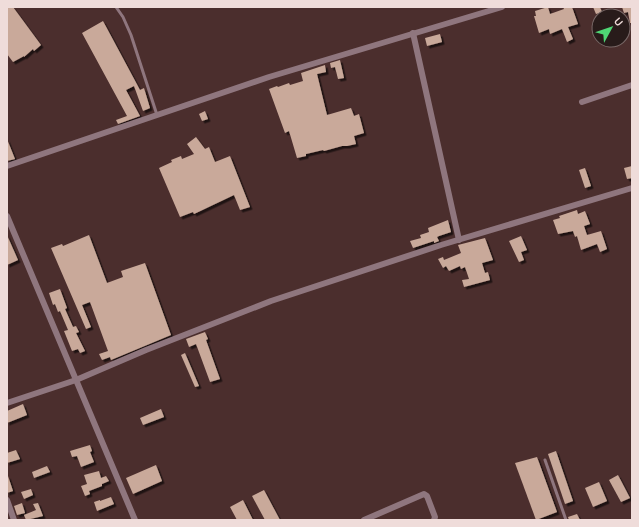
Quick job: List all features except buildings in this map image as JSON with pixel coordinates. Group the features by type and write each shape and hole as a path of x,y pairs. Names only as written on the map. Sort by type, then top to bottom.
{"street":[{"path":"7,166 268,77 502,7"},
{"path":"413,33 459,240"},
{"path":"582,102 632,86"},
{"path":"7,403 76,380 146,350 271,301 459,240 632,188"},
{"path":"7,216 135,520"},
{"path":"364,520 424,494 427,496 435,517 434,520"},
{"path":"7,500 14,520"}],"lane":[{"path":"116,7 123,17 131,35 157,115"},
{"path":"545,460 566,520"}]}
